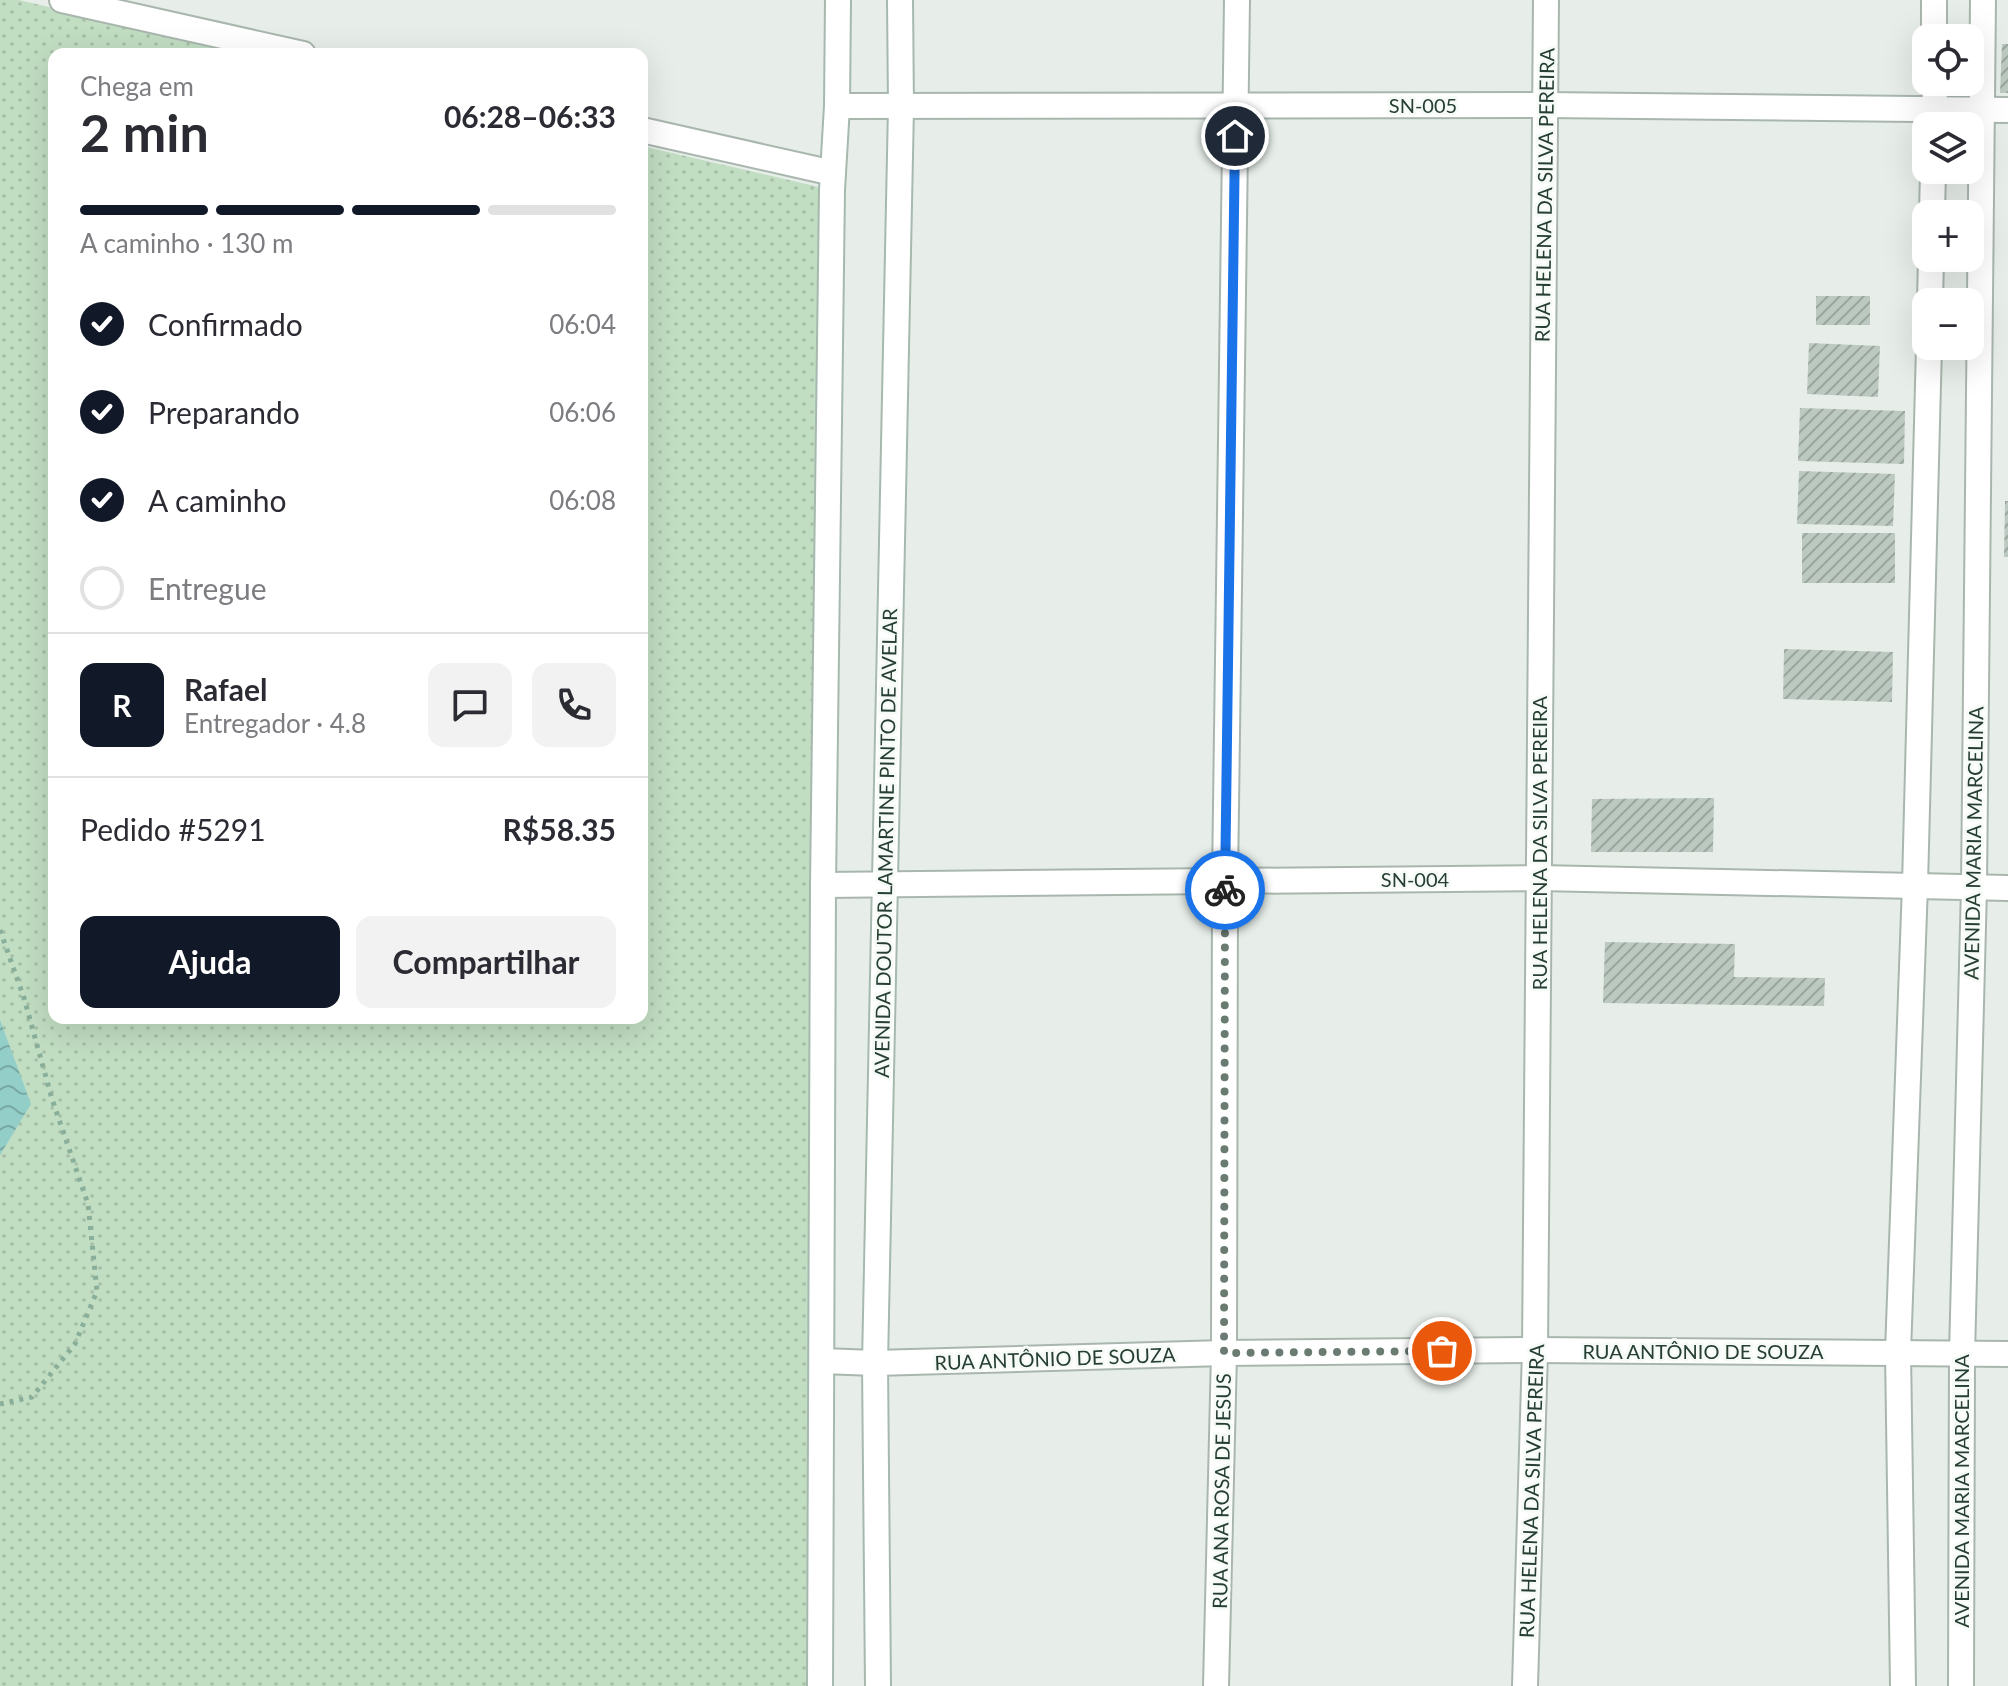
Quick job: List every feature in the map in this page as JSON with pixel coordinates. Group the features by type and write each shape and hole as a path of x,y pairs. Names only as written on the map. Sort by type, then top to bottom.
{"street":[{"path":"62,0 276,48"},
{"path":"820,1686 823,885 838,0"},
{"name":"AVENIDA DOUTOR LAMARTINE PINTO DE AVELAR","path":"878,1686 875,1363 901,107 900,0"},
{"name":"RUA ANA ROSA DE JESUS","path":"1216,1686 1224,1353 1225,880 1237,0"},
{"name":"RUA HELENA DA SILVA PEREIRA","path":"1525,1686 1535,1350 1546,0"},
{"path":"1934,0 1934,24"},
{"name":"AVENIDA MARIA MARCELINA","path":"1961,1686 1962,1354 1974,887 1983,0"},
{"name":"SN-005","path":"837,106 1545,105 1912,116"},
{"name":"SN-005","path":"1973,112 2008,110"},
{"path":"648,131 833,173"},
{"path":"1903,1686 1898,1352 1915,885 1929,360"},
{"name":"SN-004","path":"823,885 1539,878 2008,888"},
{"name":"RUA ANTÔNIO DE SOUZA","path":"822,1361 875,1363 1224,1353 1535,1350 2008,1354"}],"path":[{"path":"0,930 88,1204 97,1291 75,1344 32,1397 0,1404"}],"green space":[{"path":"0,0 19,0 224,48 48,48 48,1024 648,1024 648,147 832,190 820,1686 0,1686"}],"water":[{"path":"0,1020 31,1104 0,1155"}],"building":[{"path":"2002,44 2008,44 2008,93 2000,93"},
{"path":"1816,296 1870,296 1870,325 1816,325"},
{"path":"1809,343 1880,346 1878,397 1807,394"},
{"path":"1800,408 1905,411 1904,464 1798,461"},
{"path":"1799,471 1895,474 1893,526 1797,524"},
{"path":"2005,501 2008,501 2008,557 2004,557"},
{"path":"1802,533 1895,533 1895,583 1802,583"},
{"path":"1784,649 1893,652 1892,702 1783,699"},
{"path":"1714,798 1713,852 1591,852 1592,799"},
{"path":"1605,942 1735,944 1734,977 1825,978 1824,1006 1603,1003"}],"way so far":[{"path":"1225,890 1224,1353 1442,1351"}],"route":[{"path":"1225,890 1235,136"}]}
